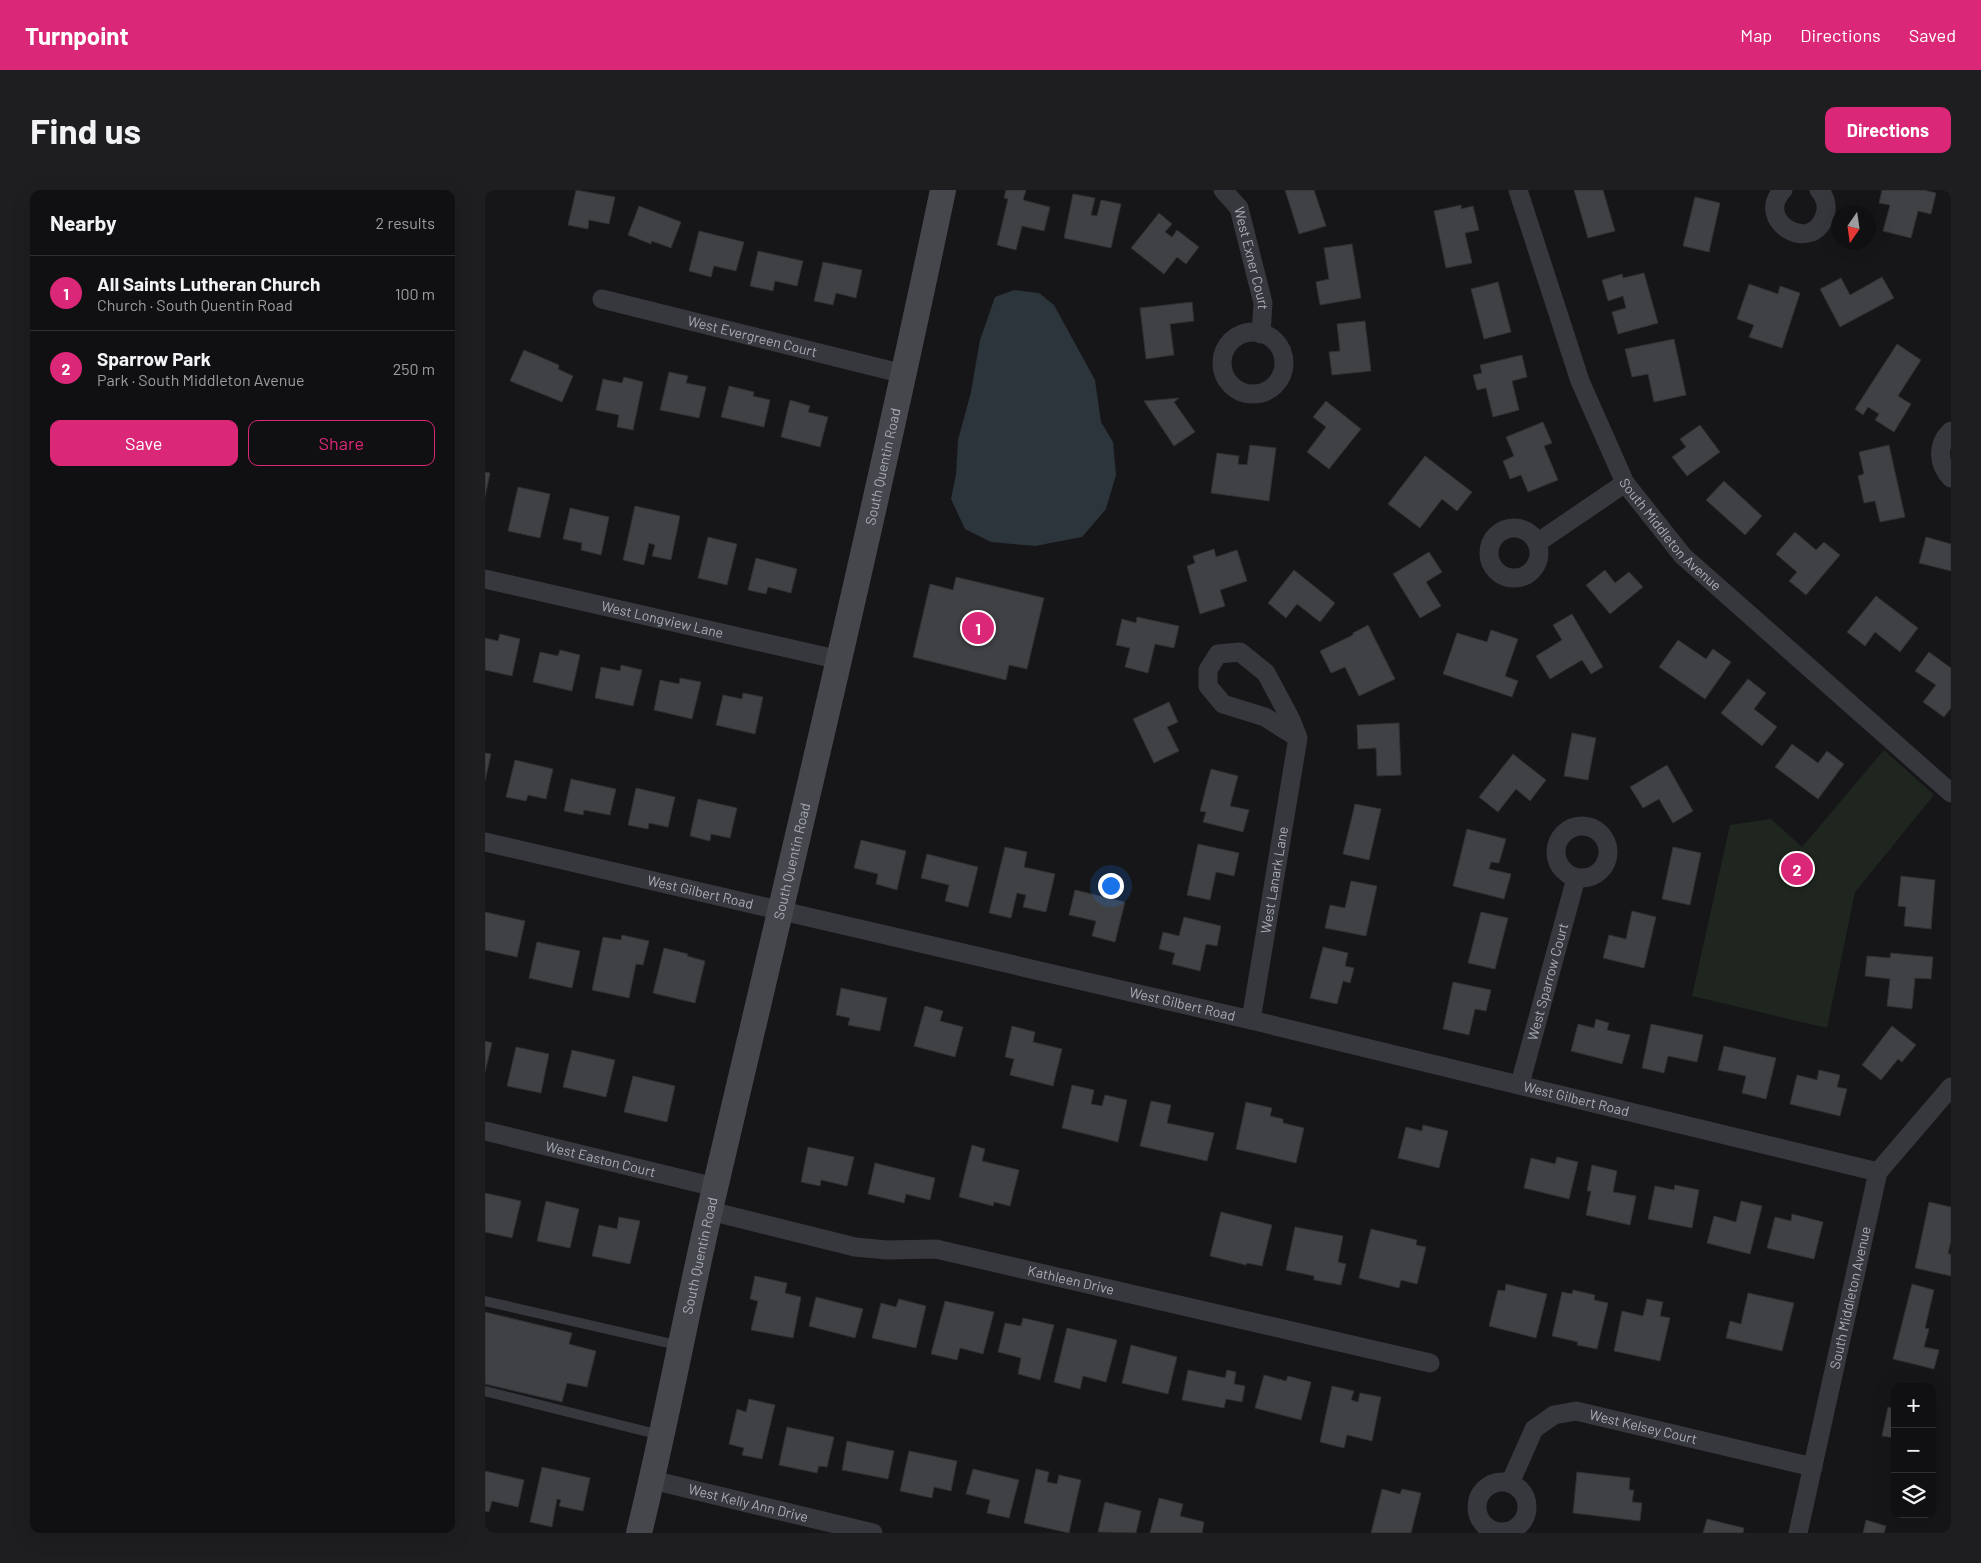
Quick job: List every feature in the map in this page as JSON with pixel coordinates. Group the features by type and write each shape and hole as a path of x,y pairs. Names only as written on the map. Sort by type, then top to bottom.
{"main road":[{"name":"South Quentin Road","path":"639,1533 713,1199 840,660 905,374 943,190"}],"street":[{"name":"West Exner Court","path":"1223,190 1239,208 1263,303 1261,334"},
{"name":"South Middleton Avenue","path":"1518,190 1580,381 1625,482 1683,556 1951,793"},
{"path":"1783,190 1775,204 1775,214 1787,230 1797,234 1816,229 1823,222 1826,202 1819,190"},
{"name":"West Evergreen Court","path":"601,299 905,374"},
{"path":"1951,431 1946,436 1941,447 1940,460 1945,472 1951,478"},
{"path":"1537,543 1625,482"},
{"name":"West Longview Lane","path":"485,579 840,660"},
{"path":"1239,652 1266,673 1291,720 1298,738 1265,717 1223,704 1208,686 1208,670 1218,654 1239,652"},
{"name":"West Lanark Lane","path":"1251,1020 1298,738"},
{"name":"West Gilbert Road","path":"485,842 1251,1020 1878,1172"},
{"name":"West Sparrow Court","path":"1520,1084 1576,878"},
{"name":"South Middleton Avenue","path":"1798,1533 1878,1172 1951,1087"},
{"name":"West Easton Court","path":"485,1131 713,1199"},
{"name":"Kathleen Drive","path":"713,1199 855,1247 887,1250 936,1249 1430,1363"},
{"name":"West Kelsey Court","path":"1510,1483 1534,1429 1554,1415 1576,1411 1813,1467"},
{"name":"West Kelly Ann Drive","path":"652,1480 873,1533"}],"lane":[{"path":"485,1301 681,1346"},
{"path":"485,1391 661,1435"}],"shaded area":[{"path":"1014,290 1039,293 1054,305 1095,380 1101,422 1113,442 1116,475 1106,509 1082,537 1035,546 991,542 965,529 951,499 956,475 958,440 971,392 980,340 995,297"},
{"path":"1884,750 1934,795 1855,892 1827,1028 1692,996 1730,825 1771,819 1802,847"}],"building":[{"path":"576,190 615,197 609,224 589,220 588,229 568,225"},
{"path":"1006,190 1026,190 1023,200 1050,207 1044,231 1022,226 1016,250 997,245 1008,199 1004,198"},
{"path":"1285,190 1314,190 1326,226 1299,234"},
{"path":"1574,190 1603,190 1615,231 1588,238"},
{"path":"1882,190 1924,190 1936,193 1931,214 1918,211 1911,238 1883,231 1890,205 1879,203"},
{"path":"1073,194 1095,198 1091,215 1097,216 1101,200 1121,204 1111,248 1064,238"},
{"path":"1695,197 1720,203 1709,252 1683,246"},
{"path":"1461,205 1461,209 1473,206 1479,230 1465,233 1472,263 1446,268 1434,211"},
{"path":"639,206 681,222 671,248 652,241 651,244 628,235"},
{"path":"1159,213 1172,224 1165,232 1172,237 1177,230 1199,247 1186,264 1177,257 1164,274 1131,248"},
{"path":"699,231 744,242 736,271 714,266 711,277 689,271"},
{"path":"1352,244 1361,298 1320,305 1316,282 1329,279 1324,248"},
{"path":"758,251 803,261 797,286 775,281 773,291 750,286"},
{"path":"823,262 862,270 856,298 836,293 833,305 814,301"},
{"path":"1644,273 1658,323 1618,334 1612,312 1626,308 1623,296 1608,301 1602,280 1622,274 1623,278"},
{"path":"1882,277 1894,298 1840,327 1820,289 1841,278 1850,295"},
{"path":"1498,282 1511,332 1484,339 1471,289"},
{"path":"1749,284 1778,294 1780,286 1800,293 1782,348 1749,337 1754,325 1737,319"},
{"path":"1192,302 1194,321 1170,324 1174,355 1146,359 1140,308"},
{"path":"1365,321 1371,371 1332,375 1329,352 1340,351 1337,324"},
{"path":"1674,339 1686,395 1654,402 1648,374 1632,377 1625,349"},
{"path":"1897,344 1921,360 1898,396 1911,404 1894,432 1875,420 1879,414 1868,407 1863,415 1855,409"},
{"path":"524,350 559,365 558,369 573,376 562,402 510,381"},
{"path":"1522,355 1527,377 1512,381 1519,410 1493,417 1486,388 1477,390 1473,375 1482,373 1480,365"},
{"path":"669,372 688,376 686,383 706,387 699,418 660,410"},
{"path":"624,377 643,382 633,430 617,427 619,415 596,410 603,379 622,383"},
{"path":"729,386 754,392 753,396 770,400 764,427 721,417"},
{"path":"1179,398 1174,402 1195,432 1174,446 1144,401"},
{"path":"790,400 810,406 808,412 828,417 820,447 781,437"},
{"path":"1326,401 1361,429 1329,469 1307,452 1326,427 1313,417"},
{"path":"1543,422 1552,443 1544,446 1558,480 1528,492 1521,475 1510,479 1503,461 1514,456 1506,437"},
{"path":"1700,425 1720,452 1687,476 1672,457 1686,447 1680,439"},
{"path":"1250,445 1276,448 1269,501 1211,493 1217,453 1239,456 1238,464 1247,465"},
{"path":"1889,445 1905,517 1880,522 1875,501 1864,503 1858,476 1864,474 1859,452"},
{"path":"1425,456 1472,492 1457,511 1442,499 1420,528 1388,504"},
{"path":"485,472 490,473 485,497"},
{"path":"1724,481 1762,516 1745,535 1706,500"},
{"path":"518,487 550,494 540,538 508,531"},
{"path":"635,506 680,516 671,560 652,556 655,545 649,543 644,565 623,560"},
{"path":"570,508 609,517 601,555 581,550 582,543 563,539"},
{"path":"1795,532 1816,550 1824,542 1840,555 1806,595 1789,581 1797,572 1776,554"},
{"path":"708,537 737,544 727,585 698,578"},
{"path":"1926,537 1951,544 1951,571 1919,563"},
{"path":"1214,549 1216,557 1237,550 1247,581 1220,590 1225,606 1200,614 1187,566 1195,563 1193,556"},
{"path":"1429,552 1442,572 1426,582 1441,606 1420,618 1393,574"},
{"path":"756,558 797,569 791,593 768,587 766,594 748,590"},
{"path":"1294,570 1335,603 1320,622 1297,604 1286,618 1268,603"},
{"path":"1605,570 1615,583 1629,572 1643,587 1610,614 1586,585"},
{"path":"956,577 1044,598 1027,669 1009,665 1006,680 913,657 930,584 953,590"},
{"path":"1876,596 1918,628 1900,652 1875,632 1865,646 1847,632"},
{"path":"1572,614 1603,667 1591,674 1582,660 1550,679 1536,656 1562,640 1553,625"},
{"path":"1137,617 1179,626 1174,648 1155,644 1148,673 1125,667 1130,648 1116,645 1122,619 1136,623"},
{"path":"1368,625 1395,679 1359,696 1345,667 1331,673 1320,651 1353,635 1353,633"},
{"path":"1491,630 1518,639 1505,676 1518,681 1512,697 1443,674 1457,633 1487,642"},
{"path":"500,634 520,639 512,676 485,670 485,638 498,641"},
{"path":"1678,640 1706,659 1713,649 1731,662 1705,699 1659,667"},
{"path":"560,650 580,655 572,691 533,682 540,652 558,656"},
{"path":"1929,652 1951,668 1951,708 1944,717 1923,702 1936,685 1915,671"},
{"path":"621,665 642,670 633,706 595,698 601,667 620,671"},
{"path":"680,678 701,682 692,719 654,710 660,680 679,684"},
{"path":"1748,679 1766,693 1754,709 1777,727 1762,746 1721,713"},
{"path":"743,693 763,697 755,734 716,725 723,695 742,699"},
{"path":"1169,702 1178,722 1167,727 1179,751 1154,763 1133,719"},
{"path":"1399,723 1401,775 1377,776 1376,748 1358,749 1357,725"},
{"path":"1572,733 1596,738 1588,780 1564,776"},
{"path":"1792,744 1818,763 1827,751 1844,764 1818,799 1775,767"},
{"path":"485,753 491,754 485,781"},
{"path":"1513,754 1546,780 1530,801 1516,789 1498,812 1479,797"},
{"path":"515,760 553,769 546,799 528,795 526,801 506,797"},
{"path":"1667,765 1693,811 1673,823 1659,799 1643,808 1630,787"},
{"path":"1211,769 1238,776 1230,806 1249,810 1243,832 1203,822 1206,812 1200,811"},
{"path":"571,779 616,789 610,815 584,810 583,815 564,811"},
{"path":"636,788 675,797 668,827 649,823 648,829 628,825"},
{"path":"698,799 737,808 730,838 711,834 710,841 690,836"},
{"path":"1355,804 1381,809 1369,860 1343,854"},
{"path":"1467,829 1506,839 1499,863 1491,862 1489,869 1511,874 1504,899 1453,886"},
{"path":"861,840 906,851 897,890 876,884 878,874 854,868"},
{"path":"1198,844 1239,853 1234,876 1216,872 1210,900 1187,895"},
{"path":"1005,847 1027,852 1024,867 1055,874 1046,912 1023,907 1026,895 1017,893 1011,918 989,913"},
{"path":"1673,847 1701,853 1690,905 1662,899"},
{"path":"927,854 978,867 968,907 945,901 949,885 921,878"},
{"path":"1901,876 1935,880 1931,929 1904,926 1906,907 1898,906"},
{"path":"1351,881 1377,886 1366,936 1325,928 1330,905 1345,908"},
{"path":"1075,890 1125,902 1115,942 1092,936 1096,921 1069,915"},
{"path":"1632,911 1656,917 1644,968 1603,958 1609,935 1626,939"},
{"path":"485,912 525,921 517,957 485,950"},
{"path":"1481,912 1508,918 1495,969 1468,963"},
{"path":"1184,917 1221,926 1217,946 1206,944 1200,971 1172,964 1175,953 1159,949 1163,932 1179,936"},
{"path":"622,935 649,941 643,965 636,964 629,998 592,990 603,937 621,940"},
{"path":"537,942 580,951 572,988 529,978"},
{"path":"1323,947 1348,953 1345,966 1354,968 1350,983 1343,981 1337,1004 1310,998"},
{"path":"664,948 688,954 687,956 705,961 695,1003 653,993"},
{"path":"1891,953 1933,957 1931,979 1915,978 1912,1009 1887,1006 1890,979 1865,976 1867,956 1890,958"},
{"path":"1453,982 1491,990 1486,1011 1475,1009 1469,1035 1443,1029"},
{"path":"841,988 887,998 880,1031 848,1025 850,1018 836,1015"},
{"path":"925,1006 943,1011 940,1021 963,1027 955,1057 914,1046"},
{"path":"1596,1019 1609,1023 1607,1030 1630,1035 1622,1064 1571,1051 1578,1024 1594,1028"},
{"path":"1651,1024 1703,1035 1697,1062 1668,1056 1664,1073 1642,1068"},
{"path":"1012,1026 1035,1032 1033,1042 1062,1049 1053,1086 1010,1075 1014,1059 1005,1057"},
{"path":"1892,1026 1916,1045 1902,1062 1898,1059 1881,1080 1862,1065"},
{"path":"485,1041 492,1043 485,1072"},
{"path":"1724,1046 1776,1058 1766,1099 1742,1093 1746,1076 1718,1070"},
{"path":"516,1047 549,1054 541,1093 507,1086"},
{"path":"572,1050 615,1060 606,1097 563,1087"},
{"path":"1819,1070 1840,1075 1837,1087 1847,1089 1840,1116 1790,1104 1797,1075 1817,1080"},
{"path":"633,1076 675,1086 667,1122 624,1112"},
{"path":"1072,1085 1094,1090 1091,1104 1102,1106 1105,1095 1127,1100 1118,1142 1062,1128"},
{"path":"1151,1101 1171,1105 1167,1123 1214,1133 1207,1161 1140,1146"},
{"path":"1246,1102 1272,1108 1270,1116 1283,1119 1283,1123 1304,1128 1296,1163 1236,1149"},
{"path":"1423,1125 1448,1131 1439,1168 1398,1158 1406,1127 1422,1131"},
{"path":"972,1145 985,1149 982,1161 1019,1170 1010,1206 994,1202 993,1206 959,1197"},
{"path":"808,1147 854,1157 847,1186 821,1180 820,1186 801,1182"},
{"path":"1557,1157 1578,1162 1569,1199 1524,1188 1531,1158 1555,1164"},
{"path":"875,1163 935,1178 930,1200 906,1194 904,1203 868,1194"},
{"path":"1592,1165 1617,1171 1613,1192 1636,1196 1630,1225 1586,1215 1591,1191 1587,1191"},
{"path":"1675,1185 1699,1190 1692,1228 1648,1219 1655,1186 1674,1190"},
{"path":"485,1193 521,1201 512,1238 485,1232"},
{"path":"546,1201 579,1209 570,1248 537,1241"},
{"path":"1741,1201 1762,1206 1750,1254 1707,1243 1714,1216 1736,1222"},
{"path":"1929,1202 1951,1207 1951,1241 1948,1254 1951,1254 1951,1276 1915,1268"},
{"path":"1221,1212 1272,1225 1262,1266 1247,1263 1246,1265 1210,1256"},
{"path":"1792,1214 1823,1222 1814,1259 1767,1248 1775,1217 1791,1221"},
{"path":"619,1217 640,1221 630,1264 592,1256 599,1225 617,1229"},
{"path":"1295,1227 1343,1236 1338,1262 1346,1264 1341,1285 1314,1280 1314,1276 1286,1270"},
{"path":"1371,1229 1417,1240 1416,1245 1426,1247 1417,1284 1401,1280 1399,1288 1359,1278"},
{"path":"755,1276 787,1283 785,1293 801,1297 793,1338 751,1330 758,1301 750,1299"},
{"path":"1506,1284 1547,1294 1536,1338 1489,1326 1498,1290 1505,1291"},
{"path":"1912,1284 1934,1290 1925,1328 1929,1329 1924,1347 1939,1350 1934,1369 1893,1359"},
{"path":"1573,1290 1595,1295 1594,1300 1608,1303 1597,1349 1577,1345 1578,1342 1552,1336 1562,1292 1572,1294"},
{"path":"1748,1293 1794,1303 1782,1351 1726,1338 1730,1321 1741,1324"},
{"path":"816,1297 863,1309 855,1338 809,1326"},
{"path":"899,1299 926,1306 916,1348 872,1338 881,1303 896,1307"},
{"path":"1647,1299 1663,1302 1660,1316 1670,1318 1660,1361 1614,1351 1622,1311 1643,1316"},
{"path":"945,1301 994,1312 983,1354 960,1348 957,1360 931,1354"},
{"path":"485,1312 572,1333 569,1344 596,1351 587,1387 567,1383 562,1402 485,1384"},
{"path":"1023,1318 1054,1325 1040,1380 1018,1374 1021,1358 998,1352 1005,1323 1021,1326"},
{"path":"1067,1328 1117,1340 1106,1382 1083,1376 1080,1389 1054,1382"},
{"path":"1131,1345 1177,1357 1168,1394 1122,1383"},
{"path":"1188,1370 1225,1378 1227,1370 1236,1372 1234,1384 1245,1386 1242,1402 1226,1399 1224,1408 1182,1400"},
{"path":"1264,1375 1286,1381 1288,1376 1311,1382 1301,1420 1255,1408"},
{"path":"1332,1386 1354,1391 1351,1400 1358,1402 1360,1393 1381,1397 1372,1441 1347,1435 1344,1448 1320,1442"},
{"path":"749,1399 775,1405 762,1459 742,1455 744,1448 729,1444 737,1409 746,1412"},
{"path":"1888,1407 1891,1408 1891,1437 1882,1436"},
{"path":"787,1427 834,1437 827,1467 819,1466 817,1473 779,1465"},
{"path":"847,1441 894,1451 888,1479 842,1470"},
{"path":"909,1451 957,1461 951,1491 934,1487 932,1498 900,1491"},
{"path":"542,1467 590,1478 583,1511 559,1506 561,1500 557,1499 552,1527 530,1522"},
{"path":"973,1469 1019,1480 1009,1518 987,1513 990,1500 966,1494"},
{"path":"1036,1469 1049,1472 1047,1482 1057,1484 1059,1475 1081,1480 1069,1533 1024,1523"},
{"path":"485,1471 524,1480 518,1507 492,1501 489,1512 485,1511"},
{"path":"1577,1472 1630,1478 1629,1490 1634,1490 1632,1502 1642,1503 1640,1521 1573,1513"},
{"path":"1382,1489 1400,1494 1402,1489 1421,1493 1411,1533 1371,1533"},
{"path":"1159,1498 1183,1504 1180,1516 1204,1522 1202,1533 1150,1533"},
{"path":"1105,1502 1141,1511 1136,1533 1098,1532"},
{"path":"1707,1519 1744,1528 1743,1533 1703,1533"},
{"path":"1866,1520 1886,1526 1884,1533 1863,1533"}],"place":[{"name":"All Saints Lutheran Church","path":"978,628"},
{"name":"Sparrow Park","path":"1797,869"}]}
